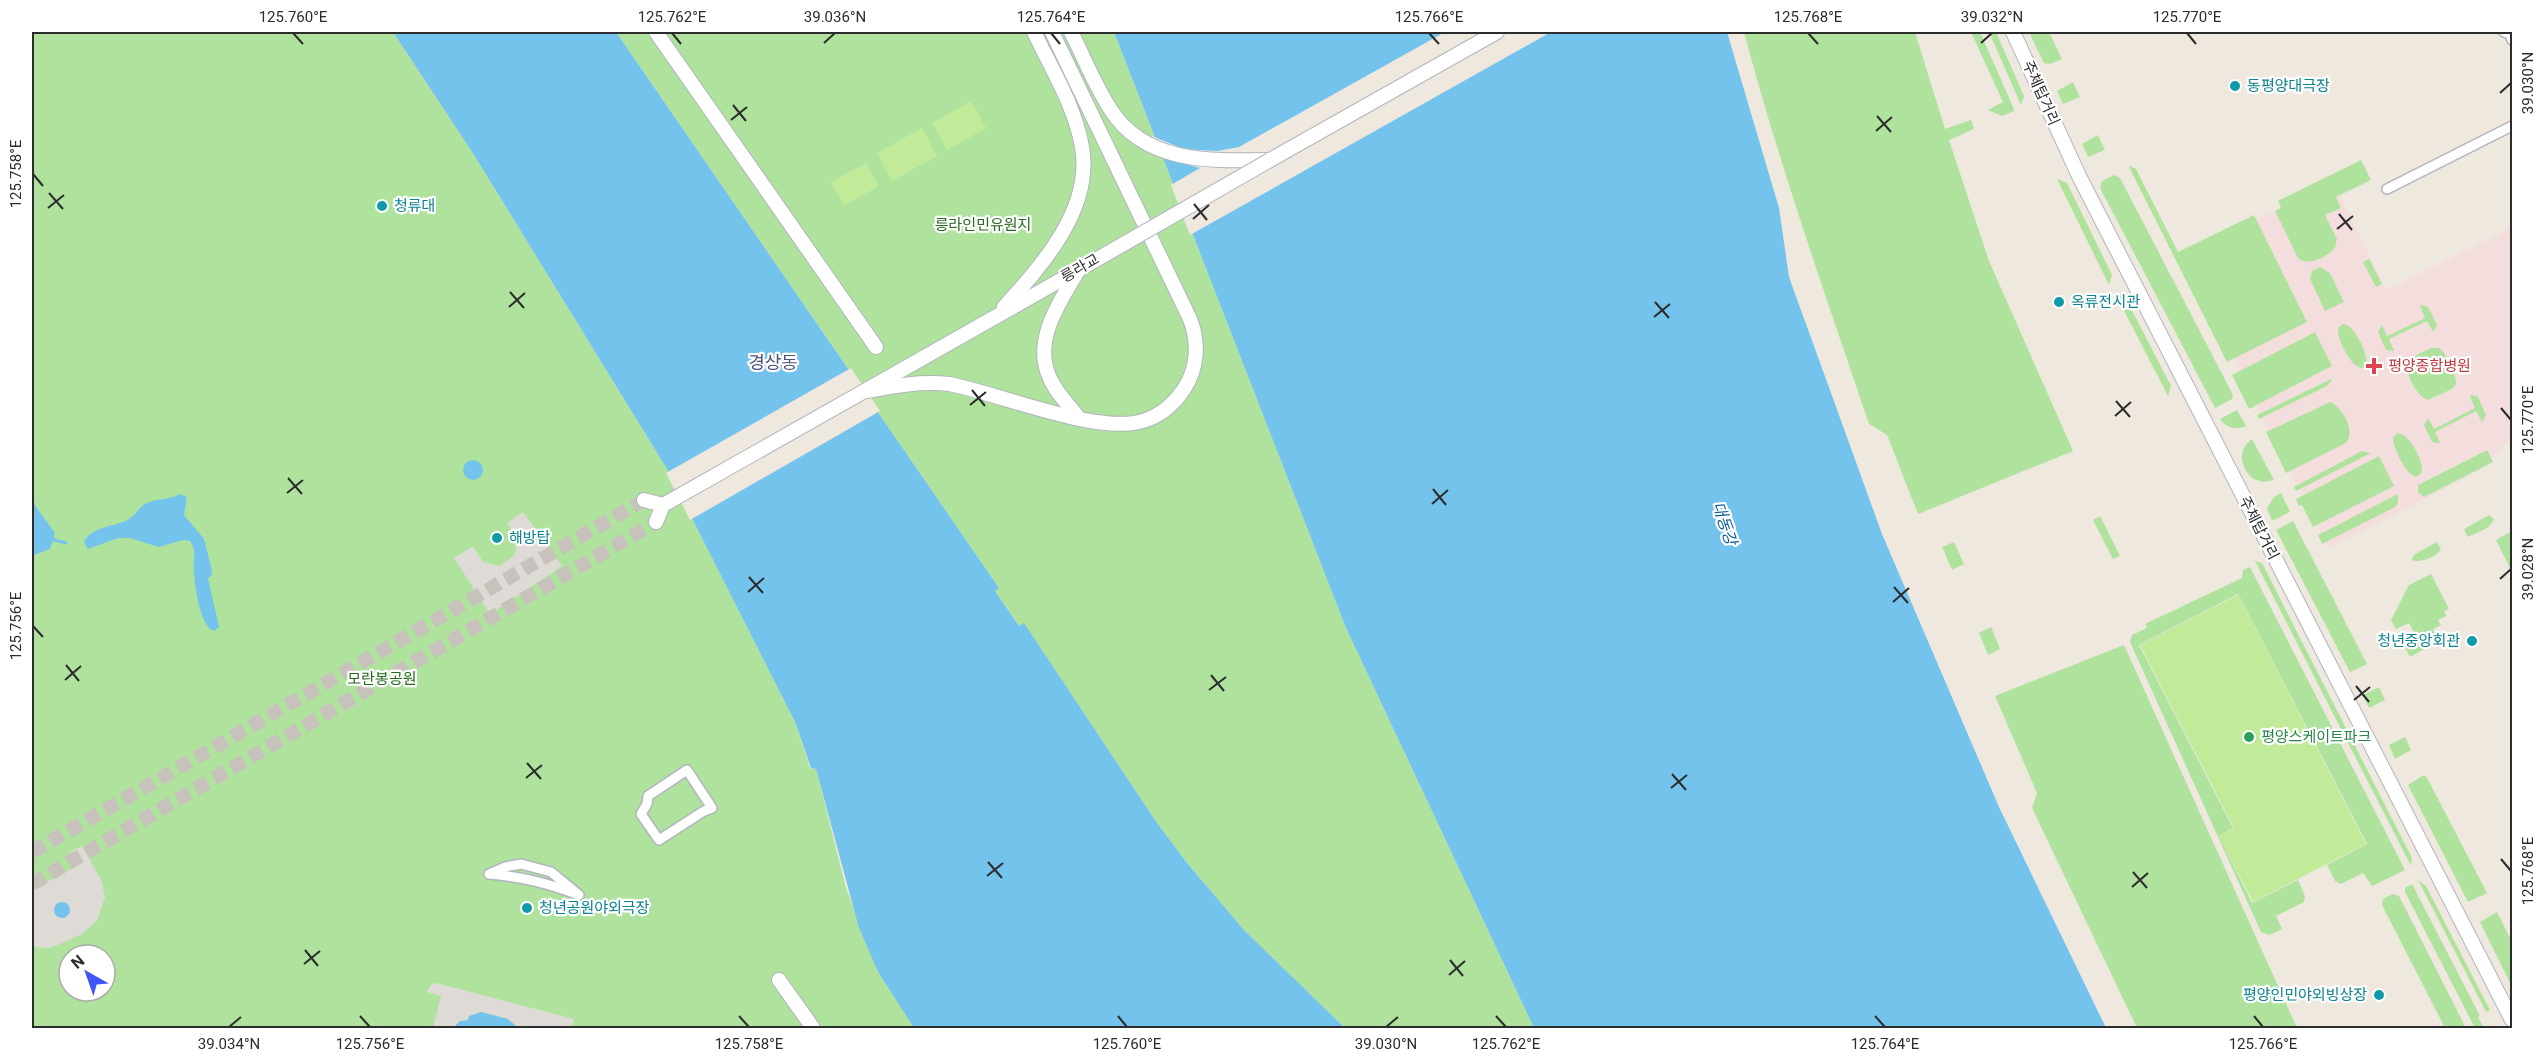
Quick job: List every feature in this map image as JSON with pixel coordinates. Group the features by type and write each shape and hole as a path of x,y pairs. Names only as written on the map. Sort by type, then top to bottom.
{"main road":[{"path":"656,32 876,347"},
{"path":"995,317 1040,268 1052,249 1074,207 1083,170 1082,148 1077,127 1034,32"},
{"path":"867,391 909,384 949,384 1079,418 1114,424 1133,423 1163,412 1177,399 1188,382 1197,345 1190,319 1052,32"},
{"path":"1071,32 1112,112 1132,134 1145,143 1193,159 1270,160"},
{"name":"릉라교","path":"663,505 1497,32"},
{"name":"주체탑거리","path":"2013,32 2079,176 2512,1020"},
{"path":"1079,418 1048,376 1044,353 1045,341 1054,315 1080,269"},
{"path":"644,500 663,505 656,522"},
{"path":"779,980 813,1029"}],"street":[{"path":"2387,189 2512,126"},
{"path":"687,770 712,808 659,840 641,814 647,804 648,796 687,770"},
{"path":"521,864 536,867 551,872 579,895 546,882 522,876 489,874 505,867 521,864"}],"shaded area":[{"name":"평양종합병원","path":"2333,181 2386,290 2512,228 2512,441 2503,446 2480,470 2328,548 2182,258"},
{"path":"523,512 562,566 490,614 454,558 473,546 483,562 499,566 514,556 518,540 507,523"},
{"path":"82,846 101,880 105,897 97,921 82,934 65,942 57,943 49,948 36,947 32,944 32,890 73,868 70,852"},
{"path":"436,983 574,1019 571,1028 518,1028 508,1019 481,1012 453,1028 433,1028 441,996 427,992 431,985"}],"green space":[{"name":"모란봉공원","path":"32,32 393,32 474,155 667,469 795,722 810,768 816,769 846,888 878,972 914,1028 32,1028"},
{"name":"릉라인민유원지","path":"616,32 1114,32 1346,628 1534,1028 1345,1028 1244,930 1187,863 1155,820 1024,624 1020,627 995,591 999,588"},
{"path":"1744,32 1915,32 1945,129 1971,120 1974,129 1949,140 1989,261 2073,451 1918,514 1887,435 1869,424 1787,180"},
{"path":"1971,32 1980,32 2014,111 2002,116 1988,110 2003,102"},
{"path":"1989,32 1996,32 2024,96 2021,105"},
{"path":"2029,32 2049,32 2062,59 2050,64 2044,63"},
{"path":"2073,82 2080,97 2063,104 2057,91"},
{"path":"971,101 986,128 947,150 932,123"},
{"path":"922,128 937,156 892,181 877,153"},
{"path":"2098,135 2105,150 2088,157 2082,144"},
{"path":"2361,160 2371,180 2336,197 2341,208 2325,215 2337,239 2335,248 2317,260 2302,261 2298,258 2275,211 2281,208 2278,201"},
{"path":"866,163 879,186 844,206 831,182"},
{"path":"2129,167 2136,169 2178,252 2254,215 2307,322 2227,362"},
{"path":"2114,175 2120,178 2233,395 2232,399 2215,408 2100,188 2102,181"},
{"path":"2057,179 2067,183 2112,275 2109,285"},
{"path":"2369,259 2382,284 2376,287 2363,262"},
{"path":"2320,267 2330,273 2344,302 2325,311 2310,279 2312,271"},
{"path":"2119,294 2126,299 2171,386 2168,396 2116,295"},
{"path":"2420,306 2428,307 2437,325 2433,332 2427,321 2389,339 2394,351 2386,350 2378,332 2382,325 2387,336 2425,318"},
{"path":"2343,324 2352,329 2363,347 2367,364 2362,368 2353,363 2342,345 2338,328"},
{"path":"2315,332 2332,366 2249,409 2232,375"},
{"path":"2431,348 2439,348 2448,359 2456,384 2452,389 2428,400 2413,385 2406,364 2411,358"},
{"path":"2333,378 2327,386 2259,419 2257,415"},
{"path":"2470,396 2478,397 2486,415 2482,422 2476,411 2435,432 2440,443 2432,442 2424,425 2428,418 2434,429 2475,408"},
{"path":"2330,402 2347,420 2350,433 2346,443 2286,473 2266,432"},
{"path":"2237,410 2246,426 2232,427 2220,419"},
{"path":"2398,433 2407,438 2418,455 2422,472 2417,477 2409,472 2398,454 2393,437"},
{"path":"2252,439 2274,480 2264,482 2253,479 2245,469 2242,453"},
{"path":"2487,450 2493,462 2424,497 2418,492 2418,485"},
{"path":"2362,451 2371,453 2296,491 2294,487"},
{"path":"2379,456 2394,486 2313,527 2302,505 2299,506 2296,499"},
{"path":"2281,493 2290,512 2272,521 2267,508 2274,497"},
{"path":"2398,494 2398,503 2395,507 2322,544 2318,535"},
{"path":"2489,515 2494,519 2492,523 2468,537 2464,529"},
{"path":"2100,516 2120,556 2113,559 2093,520"},
{"path":"2293,521 2367,664 2350,672 2276,530"},
{"path":"2512,531 2512,572 2496,540"},
{"path":"1954,542 1964,564 1952,570 1942,547"},
{"path":"2437,542 2441,550 2435,555 2423,560 2411,560 2415,554"},
{"path":"2255,561 2262,563 2412,858 2411,866"},
{"path":"2250,567 2405,870 2372,886 2363,873 2341,884 2335,881 2327,865 2367,844 2238,594 2139,645 2233,828 2219,836 2252,903 2298,880 2305,896 2304,902 2276,916 2282,929 2269,935 2261,932 2130,642 2132,635 2147,628 2145,624 2242,578 2243,570"},
{"path":"2431,574 2449,609 2444,611 2446,616 2438,620 2441,625 2433,629 2435,634 2429,637 2433,644 2410,657 2401,640 2414,633 2409,623 2396,629 2391,620 2409,585"},
{"name":"평양스케이트파크","path":"2238,595 2366,844 2253,902 2219,836 2234,828 2140,645"},
{"path":"1991,627 2000,649 1988,655 1979,633"},
{"path":"2124,645 2297,1028 2137,1028 2032,808 2037,793 1995,696"},
{"path":"2379,687 2385,700 2369,708 2363,695"},
{"path":"2405,737 2411,750 2395,759 2389,745"},
{"path":"2426,776 2487,893 2468,902 2408,785"},
{"path":"2418,880 2426,886 2490,1010 2486,1012"},
{"path":"2412,884 2484,1028 2475,1028 2405,892 2405,888"},
{"path":"2393,894 2399,896 2466,1028 2445,1028 2382,905 2383,899"},
{"path":"2497,912 2512,942 2512,987 2480,922"}],"water":[{"path":"393,32 616,32 999,588 995,591 1019,626 1024,623 1155,820 1187,863 1244,930 1345,1028 914,1028 878,972 859,928 816,769 811,768 795,722 667,469 474,155"},
{"name":"대동강","path":"1114,32 1727,32 1779,208 1789,277 1882,534 1999,807 2106,1028 1534,1028 1346,628"},
{"path":"473,460 480,463 483,470 480,477 473,480 466,477 463,470 466,463"},
{"path":"180,494 187,497 184,515 204,539 212,570 208,578 219,627 214,631 205,622 199,606 194,549 190,541 183,540 159,547 130,538 118,538 88,549 84,542 92,533 129,519 144,504"},
{"path":"32,496 36,507 55,533 50,549 34,555 32,555"},
{"path":"59,902 65,902 70,910 68,916 59,918 54,913 54,907"},
{"path":"481,1012 508,1019 518,1028 453,1028 460,1021 468,1020 469,1016"}],"pier":[{"path":"1445,32 1551,32 1190,235 1171,185 1200,168 1160,157 1152,136 1181,148 1218,151 1239,147"},
{"path":"851,368 880,411 690,520 666,473"}],"waterway":[{"path":"52,537 54,540 66,543"}],"tunnel":[{"path":"32,852 644,500"},
{"path":"32,884 656,522"}],"place":[{"name":"동평양대극장","path":"2235,86"},
{"name":"청류대","path":"382,206"},
{"name":"옥류전시관","path":"2059,302"},
{"name":"평양종합병원","path":"2374,366"},
{"name":"해방탑","path":"497,538"},
{"name":"청년중앙회관","path":"2472,641"},
{"name":"평양스케이트파크","path":"2249,737"},
{"name":"청년공원야외극장","path":"527,908"},
{"name":"평양인민야외빙상장","path":"2379,995"}],"district":[{"name":"경상동","path":"773,363"}]}
